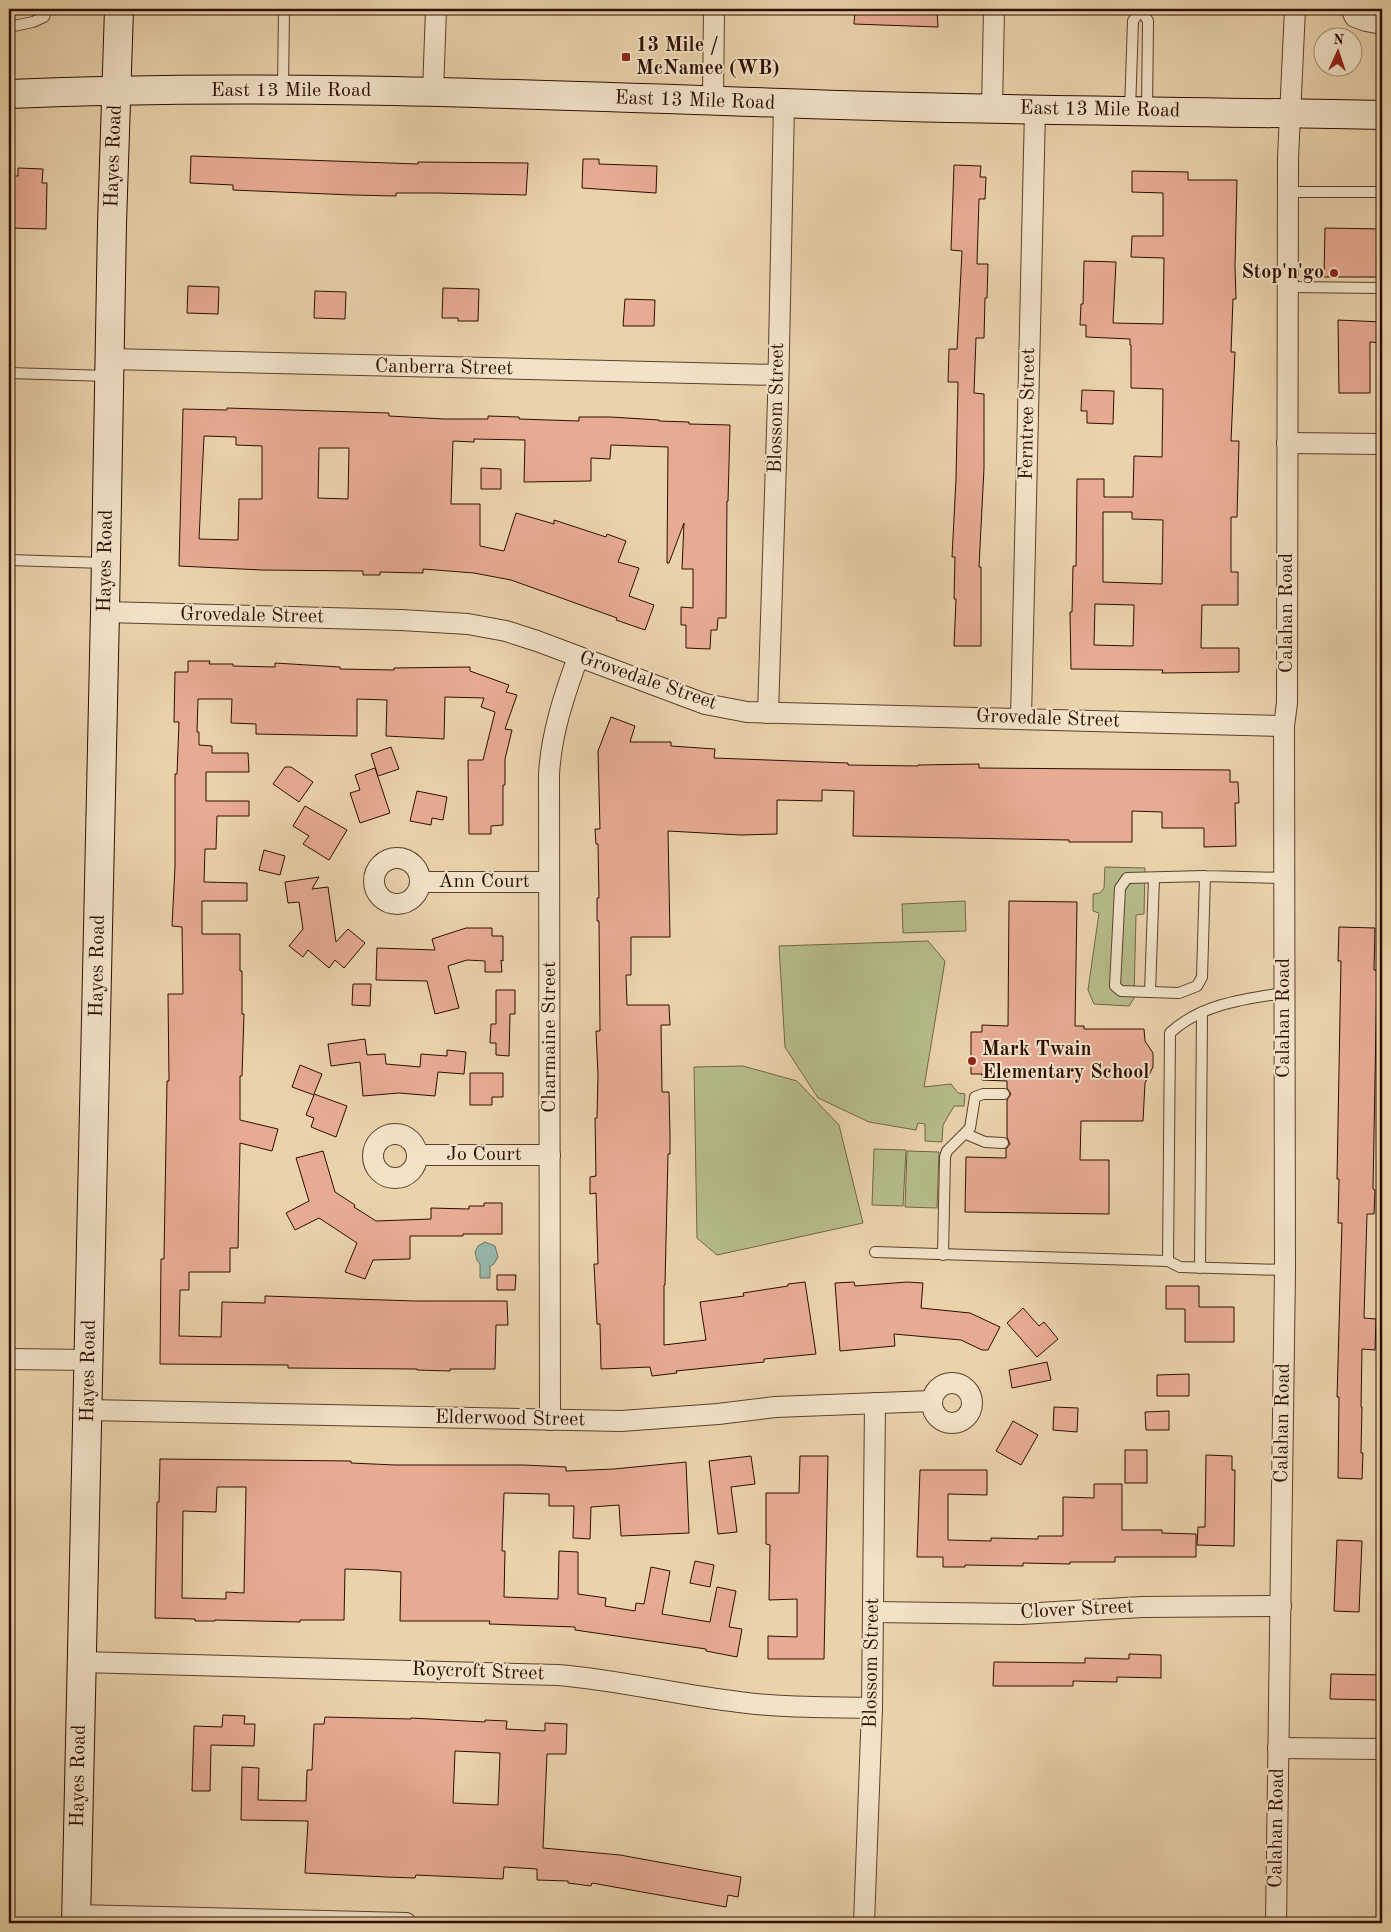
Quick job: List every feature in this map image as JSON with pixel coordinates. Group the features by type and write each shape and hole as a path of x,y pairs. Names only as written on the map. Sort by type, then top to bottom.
{"street":[{"name":"Hayes Road","path":"76,1919 119,9"},
{"path":"433,92 436,9"},
{"path":"713,100 714,9"},
{"path":"992,108 994,9"},
{"name":"Calahan Road","path":"1276,1923 1285,1270 1284,726 1287,703 1288,192 1296,9"},
{"path":"1353,13 1366,22 1382,24"},
{"name":"East 13 Mile Road","path":"9,94 116,90 433,92 713,100 784,104 1382,115"},
{"name":"Blossom Street","path":"768,713 784,104"},
{"name":"Ferntree Street","path":"1021,718 1034,110"},
{"name":"Canberra Street","path":"110,368 778,375"},
{"path":"1287,443 1382,444"},
{"name":"Grovedale Street","path":"105,612 445,622 506,631 705,704 768,713 1284,726"},
{"name":"Charmaine Street","path":"550,1420 550,756 556,723 578,658"},
{"name":"Ann Court","path":"420,882 549,882"},
{"name":"Jo Court","path":"418,1155 550,1155"},
{"path":"9,1359 89,1360"},
{"name":"Elderwood Street","path":"88,1410 621,1421 718,1414 775,1407 932,1401"},
{"name":"Blossom Street","path":"864,1923 872,1708 875,1402"},
{"name":"Clover Street","path":"874,1612 1021,1614 1150,1607 1281,1606"},
{"name":"Roycroft Street","path":"81,1662 548,1674 602,1679 774,1706 872,1708"},
{"path":"1278,1748 1382,1749"},
{"path":"76,1919 406,1923"}],"lane":[{"path":"9,27 33,22 44,17 47,9"},
{"path":"283,90 284,9"},
{"path":"1140,9 1148,20 1139,111 1133,21 1140,9"},
{"path":"1288,192 1382,192"},
{"path":"1288,287 1382,288"},
{"path":"9,373 110,368"},
{"path":"9,560 106,563"},
{"path":"1205,876 1202,977 1197,986 1179,994 1121,991 1115,986 1120,888 1127,878 1205,876 1285,878"},
{"path":"1150,992 1154,878"},
{"path":"1168,1261 1170,1033 1180,1024 1202,1012 1229,1002 1284,993"},
{"path":"1200,1268 1202,1012"},
{"path":"944,1255 945,1157 947,1151 970,1128 975,1097 983,1094 1004,1094"},
{"path":"966,1134 985,1142 1003,1143"},
{"path":"875,1252 1168,1261 1180,1267 1285,1270"}],"green space":[{"path":"1105,867 1145,868 1144,914 1136,915 1134,998 1129,1006 1094,1004 1088,990 1099,913 1093,911 1093,894 1100,893 1104,888"},
{"path":"965,901 966,931 903,933 902,904"},
{"path":"928,941 945,961 924,1087 951,1084 958,1093 965,1094 964,1106 954,1106 943,1125 942,1142 925,1141 925,1124 918,1123 916,1130 869,1122 818,1098 785,1047 779,946"},
{"path":"743,1066 797,1081 839,1125 863,1223 717,1255 697,1238 694,1067"},
{"path":"874,1149 906,1150 903,1206 872,1205"},
{"path":"907,1151 939,1152 937,1208 905,1207"}],"shaded area":[{"path":"485,1242 495,1246 498,1257 494,1264 490,1266 490,1278 480,1278 480,1264 475,1252 478,1246"}],"building":[{"path":"855,9 937,9 938,27 854,24"},
{"path":"191,156 418,164 418,162 528,163 526,195 396,193 396,196 233,190 233,185 190,183"},
{"path":"583,159 599,159 599,164 657,166 656,193 582,188"},
{"path":"954,165 981,166 980,177 986,177 985,199 979,199 977,264 988,264 987,298 985,298 984,338 976,338 974,393 984,394 984,468 979,567 981,567 981,646 954,646 956,599 954,599 955,557 952,557 958,382 948,382 949,349 957,349 962,251 951,250"},
{"path":"18,168 43,169 42,183 47,183 46,229 9,228 9,176 18,176"},
{"path":"1132,171 1188,172 1188,180 1237,180 1236,299 1233,299 1231,352 1235,352 1231,441 1239,441 1237,517 1231,517 1231,572 1238,572 1238,605 1202,605 1201,648 1239,648 1239,672 1162,673 1163,670 1071,669 1070,612 1072,612 1073,566 1076,566 1077,479 1104,479 1104,497 1133,497 1134,456 1162,457 1163,389 1131,388 1130,339 1086,337 1086,325 1080,325 1081,304 1083,304 1084,261 1116,262 1113,323 1163,324 1164,258 1131,257 1132,236 1163,236 1163,193 1132,192","holes":["1103,512 1132,512 1132,519 1163,520 1162,584 1103,582","1095,604 1134,605 1133,646 1094,645"]},
{"path":"1325,228 1382,229 1382,277 1324,277"},
{"path":"188,286 219,287 218,314 187,313"},
{"path":"443,288 479,289 478,321 458,321 458,318 442,318"},
{"path":"315,291 346,292 345,319 314,318"},
{"path":"625,299 655,300 654,326 623,326"},
{"path":"1338,320 1382,322 1382,343 1370,342 1370,393 1339,393"},
{"path":"1082,390 1114,391 1113,424 1087,423 1087,411 1081,411"},
{"path":"227,408 389,413 389,416 444,419 488,419 488,416 579,421 579,417 611,417 689,422 689,424 730,425 726,618 718,618 717,630 711,630 710,649 686,648 686,625 681,625 681,607 693,608 693,569 682,569 684,523 669,563 667,563 668,447 611,445 610,459 591,458 591,481 524,482 525,440 474,439 474,442 453,441 451,504 480,504 480,546 504,551 516,513 554,524 554,520 606,537 607,534 626,541 618,562 639,568 629,596 654,605 645,630 511,580 474,573 423,569 423,573 380,572 380,575 363,575 363,571 262,570 179,566 183,409 227,410","holes":["204,436 236,437 236,445 262,446 262,499 239,499 238,540 199,539","319,448 349,448 348,499 318,498"]},
{"path":"481,468 501,469 501,489 481,489"},
{"path":"188,661 210,661 209,664 233,664 233,666 275,667 275,663 340,667 340,669 394,670 394,668 470,667 470,671 509,685 506,692 517,695 505,729 512,730 505,759 503,825 491,826 491,834 469,834 468,760 483,760 495,712 481,707 484,698 445,697 444,739 386,736 387,700 357,699 357,736 256,734 256,724 231,723 232,699 198,699 197,732 199,732 199,745 212,746 212,753 248,753 249,772 206,772 206,801 249,801 249,816 217,816 216,849 205,849 204,882 247,883 247,901 202,901 202,934 240,934 242,1014 244,1014 242,1076 240,1076 240,1120 278,1129 272,1151 240,1143 238,1248 230,1248 230,1272 189,1272 189,1290 180,1290 179,1336 221,1337 222,1302 265,1303 265,1296 414,1301 507,1301 508,1325 496,1325 495,1369 450,1369 450,1371 288,1368 288,1365 160,1364 161,1259 164,1259 167,1081 169,1081 168,994 183,994 182,927 172,926 175,867 175,774 177,774 179,722 174,722 175,672 188,672"},
{"path":"611,717 635,726 630,742 671,742 671,746 715,749 714,758 848,763 848,765 918,766 979,764 979,768 1230,770 1230,782 1238,782 1239,803 1235,803 1236,846 1204,847 1204,828 1162,828 1162,812 1132,811 1132,842 853,836 854,791 822,790 822,801 777,800 777,834 741,835 668,831 670,937 631,937 631,975 626,975 627,1005 669,1005 670,1025 661,1025 662,1092 669,1092 670,1134 664,1285 664,1345 706,1340 700,1302 744,1296 743,1293 805,1282 816,1354 764,1359 764,1362 676,1371 677,1373 652,1376 650,1367 601,1369 600,1324 597,1324 594,1264 598,1264 596,1193 590,1194 590,1177 596,1176 595,1118 597,1118 598,1075 596,1031 600,1031 599,921 597,921 597,898 599,898 598,844 596,844 595,829 600,829 598,751"},
{"path":"391,747 399,769 378,776 371,754"},
{"path":"285,767 291,767 313,782 299,802 273,784"},
{"path":"375,768 390,813 360,823 350,793 360,790 355,775"},
{"path":"417,791 447,797 443,820 432,818 431,825 410,821"},
{"path":"305,806 347,830 329,860 303,844 309,836 293,826"},
{"path":"264,850 285,856 280,875 259,870"},
{"path":"319,877 312,889 328,887 336,942 348,929 365,943 344,968 335,960 329,968 308,950 303,957 289,946 303,929 299,902 288,903 285,882"},
{"name":"Mark Twain Elementary School","path":"1009,901 1077,902 1075,1026 1084,1026 1084,1029 1144,1029 1145,1041 1153,1053 1153,1067 1145,1083 1143,1121 1081,1121 1080,1160 1109,1160 1109,1214 965,1212 966,1157 1006,1158 1006,1149 1010,1144 1007,1137 1007,1100 1011,1094 1007,1088 1007,1081 982,1080 982,1074 971,1074 971,1032 982,1032 982,1025 1008,1026"},
{"path":"1339,927 1375,928 1374,970 1377,970 1373,1189 1375,1190 1374,1214 1367,1214 1364,1318 1376,1319 1375,1350 1362,1349 1362,1479 1338,1478 1339,1397 1337,1397 1342,1223 1338,1223 1339,1179 1337,1179 1341,961 1338,961"},
{"path":"466,928 492,928 492,936 503,936 503,961 501,960 502,972 485,972 485,961 467,960 448,966 459,1008 435,1014 427,981 376,980 377,948 435,950 432,939"},
{"path":"353,984 371,984 370,1006 352,1005"},
{"path":"496,990 515,990 515,1014 510,1014 509,1056 496,1055 496,1043 490,1043 491,1024 496,1024"},
{"path":"365,1039 367,1055 385,1054 386,1064 420,1067 421,1054 447,1056 447,1050 466,1052 464,1074 438,1072 435,1096 399,1093 363,1096 360,1062 331,1066 328,1044"},
{"path":"300,1065 322,1074 314,1094 347,1106 336,1137 311,1127 314,1118 306,1115 314,1095 292,1087"},
{"path":"470,1073 503,1073 503,1097 492,1097 492,1105 470,1105"},
{"path":"323,1151 335,1192 376,1221 431,1219 431,1208 469,1209 469,1206 484,1206 484,1203 502,1203 502,1234 410,1236 410,1259 373,1260 365,1279 345,1272 357,1243 319,1218 295,1230 286,1213 309,1201 296,1158"},
{"path":"497,1275 516,1275 515,1290 497,1290"},
{"path":"854,1282 855,1286 907,1282 923,1283 921,1308 970,1313 1000,1327 988,1350 982,1350 961,1340 894,1334 895,1346 840,1351 835,1283"},
{"path":"1166,1286 1199,1286 1199,1307 1234,1307 1234,1342 1185,1342 1185,1309 1166,1309"},
{"path":"1023,1308 1039,1326 1044,1322 1058,1339 1037,1357 1007,1323"},
{"path":"1047,1362 1051,1380 1012,1388 1009,1370"},
{"path":"1189,1374 1189,1396 1157,1396 1157,1375"},
{"path":"1054,1407 1078,1408 1077,1432 1053,1430"},
{"path":"1169,1411 1169,1430 1146,1430 1145,1412"},
{"path":"1013,1421 1038,1435 1021,1465 996,1451"},
{"path":"1125,1450 1147,1450 1147,1483 1125,1483"},
{"path":"1206,1455 1232,1456 1232,1470 1235,1470 1234,1546 1197,1545 1198,1527 1205,1527"},
{"path":"751,1456 755,1484 731,1487 737,1532 718,1534 709,1461"},
{"path":"800,1456 828,1456 824,1659 768,1659 768,1636 797,1637 797,1599 769,1600 770,1545 766,1544 766,1493 799,1493"},
{"path":"160,1459 351,1461 351,1463 395,1465 524,1465 566,1467 566,1471 614,1469 686,1462 689,1533 621,1536 619,1505 591,1507 590,1539 573,1538 574,1506 549,1506 549,1494 504,1493 502,1551 505,1551 504,1597 558,1599 559,1551 578,1552 578,1594 606,1598 605,1606 635,1611 636,1603 644,1604 651,1567 670,1571 662,1614 710,1622 717,1587 736,1591 729,1627 742,1629 737,1657 706,1651 706,1649 575,1630 575,1627 489,1624 490,1621 400,1621 401,1572 376,1570 345,1569 344,1620 300,1620 300,1622 195,1621 195,1619 155,1618 157,1502 159,1502","holes":["217,1487 246,1487 244,1593 226,1592 226,1599 182,1598 183,1511 216,1512"]},
{"path":"920,1470 987,1470 987,1495 948,1494 948,1540 991,1541 991,1538 1038,1539 1038,1536 1063,1536 1063,1497 1094,1498 1094,1484 1122,1484 1122,1530 1162,1530 1162,1533 1196,1534 1196,1557 1115,1557 1115,1562 1070,1562 1070,1564 1023,1563 1023,1566 965,1565 965,1567 943,1567 943,1557 917,1557"},
{"path":"1337,1540 1362,1541 1359,1612 1334,1611"},
{"path":"695,1561 714,1565 710,1587 690,1583"},
{"path":"1129,1654 1161,1655 1161,1678 1117,1677 1117,1682 1073,1681 1073,1686 993,1686 994,1662 1085,1663 1085,1658 1129,1659"},
{"path":"1331,1674 1382,1675 1382,1700 1330,1699"},
{"path":"223,1715 245,1716 244,1724 255,1724 254,1746 211,1745 210,1791 192,1791 194,1726 222,1727"},
{"path":"325,1717 411,1718 485,1722 485,1720 507,1721 506,1729 545,1731 545,1723 567,1724 566,1754 547,1754 543,1848 620,1855 741,1877 738,1897 728,1895 726,1907 592,1883 591,1886 568,1883 568,1881 537,1880 537,1869 504,1867 503,1879 416,1875 415,1878 305,1873 308,1821 241,1820 242,1767 259,1768 258,1800 306,1801 307,1770 312,1770 314,1724 324,1724","holes":["455,1751 500,1753 498,1805 453,1803"]}],"place":[{"name":"13 Mile / McNamee (WB)","path":"626,57"},
{"name":"Stop'n'go","path":"1334,273"},
{"name":"Mark Twain Elementary School","path":"972,1061"}]}
